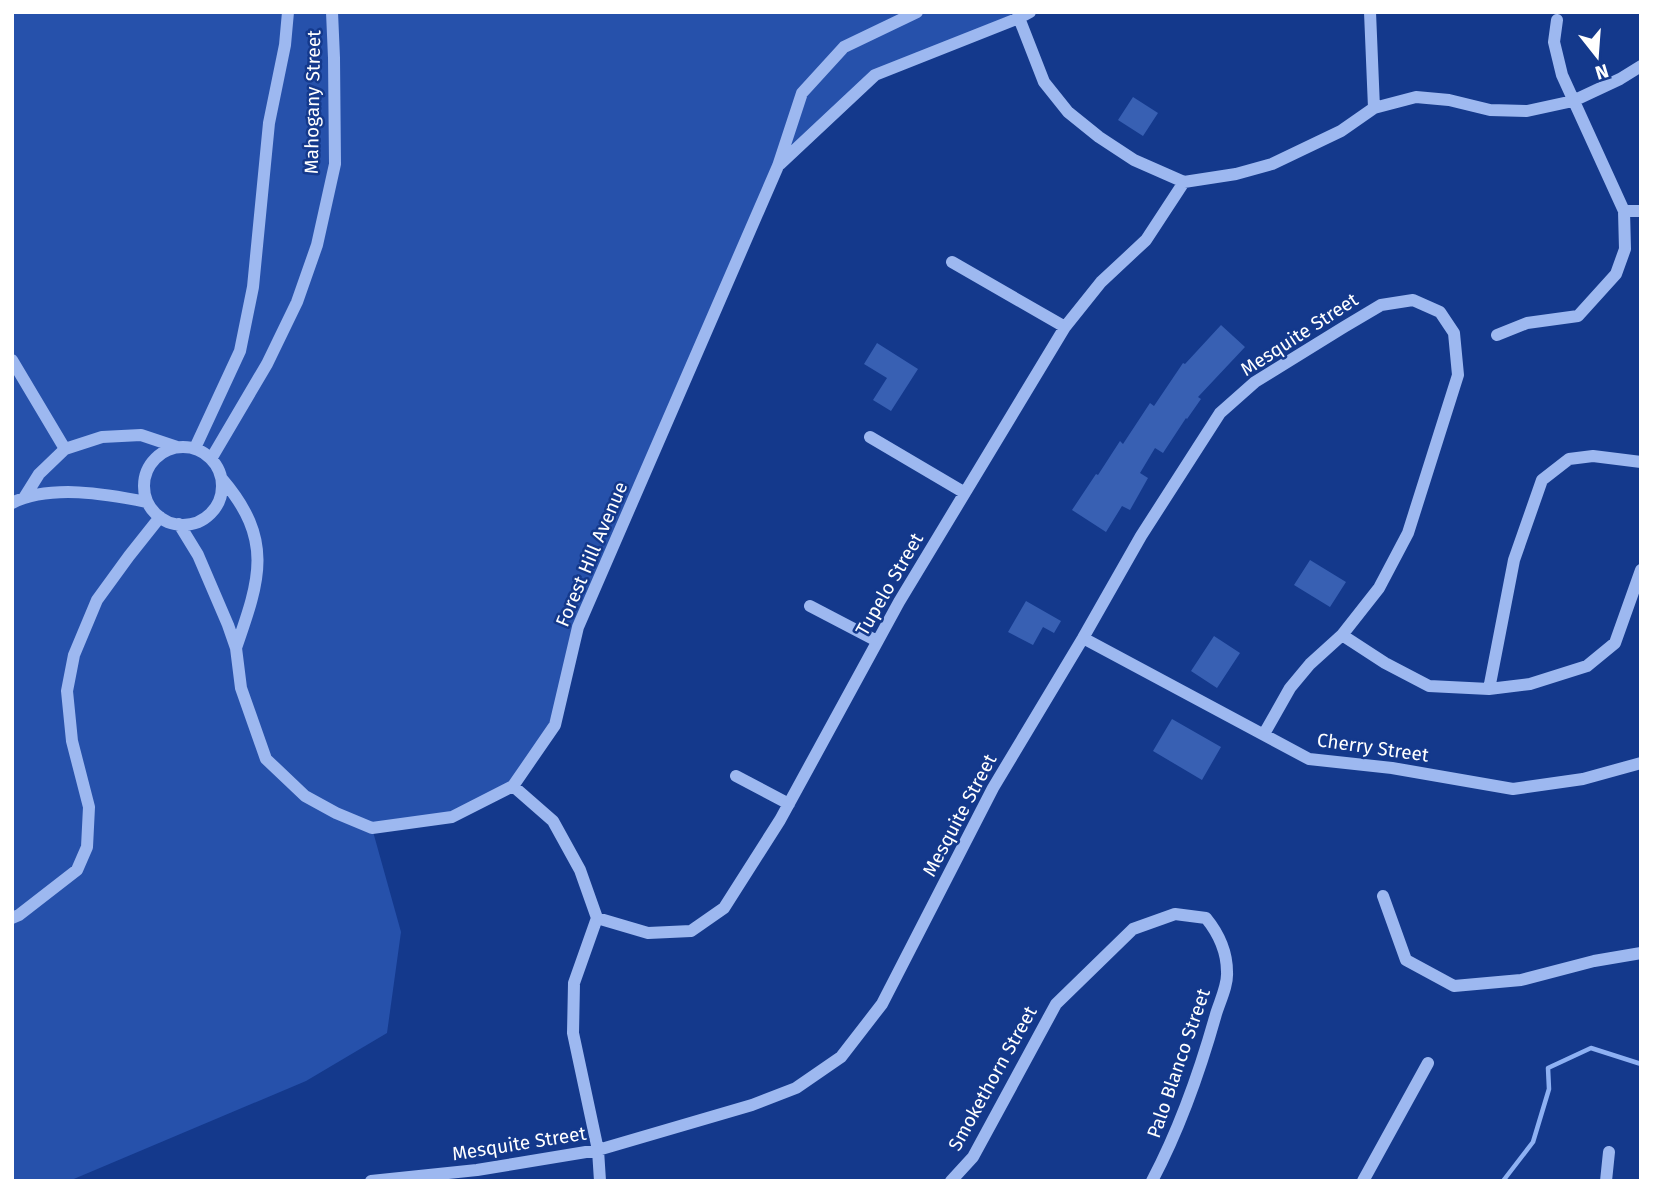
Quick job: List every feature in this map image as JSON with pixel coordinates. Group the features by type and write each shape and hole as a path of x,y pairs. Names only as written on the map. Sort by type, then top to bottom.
{"street":[{"name":"Mahogany Street","path":"195,448 240,351 253,286 269,123 285,45 288,12"},
{"name":"Mahogany Street","path":"211,458 267,364 297,302 317,245 335,164 332,12"},
{"name":"Forest Hill Avenue","path":"179,524 214,589 236,648 241,688 267,759 305,796 372,828 452,817 513,786 555,725 578,627 778,166 802,93 844,47 917,12"},
{"path":"1370,12 1374,108"},
{"path":"1023,14 1044,82 1068,112 1134,160 1184,182 1236,174 1272,163 1341,131 1374,108 1416,97 1449,100 1490,110 1527,111 1573,101 1641,66"},
{"name":"Forest Hill Avenue","path":"778,166 875,75 1023,14"},
{"path":"1497,335 1527,323 1578,316 1615,274 1625,249 1624,211 1562,75 1554,42 1558,20"},
{"name":"Tupelo Street","path":"597,918 648,933 691,931 724,908 780,820 899,602 1065,327 1101,282 1146,240 1184,182"},
{"path":"1624,211 1641,211"},
{"path":"952,262 1065,327"},
{"name":"Mesquite Street","path":"371,1181 477,1170 598,1150 752,1105 796,1088 841,1057 882,1004 993,788 1141,536 1220,413 1255,382 1381,305 1413,300 1440,312 1454,333 1458,374 1408,533 1379,588 1342,635"},
{"path":"12,360 65,449"},
{"path":"18,500 39,474 65,449 102,437 141,435 177,447 195,448 211,458 219,470 222,489 215,508 200,521 190,524 169,522 160,517 148,502 144,482 151,463 158,455 177,447"},
{"path":"870,437 965,493"},
{"path":"1489,689 1514,560 1542,480 1569,458 1593,456 1641,462"},
{"name":"Forest Hill Avenue","path":"222,479 247,513 255,537 258,562 253,600 236,648"},
{"path":"18,500 40,494 100,493 148,502"},
{"path":"12,918 77,870 87,847 89,807 72,741 66,691 74,654 97,600 160,517"},
{"path":"1264,734 1290,688 1310,664 1342,635 1385,663 1429,685 1489,689 1530,684 1587,666 1615,643 1641,570"},
{"path":"810,606 877,642"},
{"name":"Cherry Street","path":"1083,638 1309,759 1392,768 1513,789 1583,779 1641,763"},
{"path":"736,776 789,804"},
{"path":"513,786 553,821 580,870 597,918 574,983 573,1033 598,1150 600,1181"},
{"path":"1383,896 1406,960 1454,986 1521,980 1594,961 1641,953"},
{"name":"Smokethorn Street","path":"951,1181 973,1157 1056,1004 1133,929 1175,914 1206,918"},
{"name":"Palo Blanco Street","path":"1152,1181 1167,1154 1194,1085 1228,975 1225,950 1217,932 1206,918"},
{"path":"1363,1181 1428,1063"},
{"path":"1606,1181 1609,1152"}],"shaded area":[{"path":"12,12 1030,12 875,75 778,166 578,627 555,725 513,786 452,817 372,828 401,932 387,1033 306,1081 69,1181 12,1181"}],"building":[{"path":"1133,97 1158,113 1143,136 1118,120"},
{"path":"1221,325 1245,347 1198,397 1201,399 1163,453 1155,448 1140,473 1148,478 1130,510 1122,506 1106,532 1072,510 1120,441 1123,444 1150,403 1154,406 1183,363 1185,364"},
{"path":"877,343 918,369 891,411 873,400 887,378 864,364"},
{"path":"1310,560 1346,582 1330,607 1294,585"},
{"path":"1026,601 1061,621 1054,633 1043,627 1033,645 1008,632"},
{"path":"1214,636 1240,653 1217,688 1191,671"},
{"path":"1172,719 1221,747 1202,780 1153,751"}],"waterway":[{"path":"1503,1181 1533,1142 1549,1089 1548,1068 1591,1048 1641,1064"}]}
